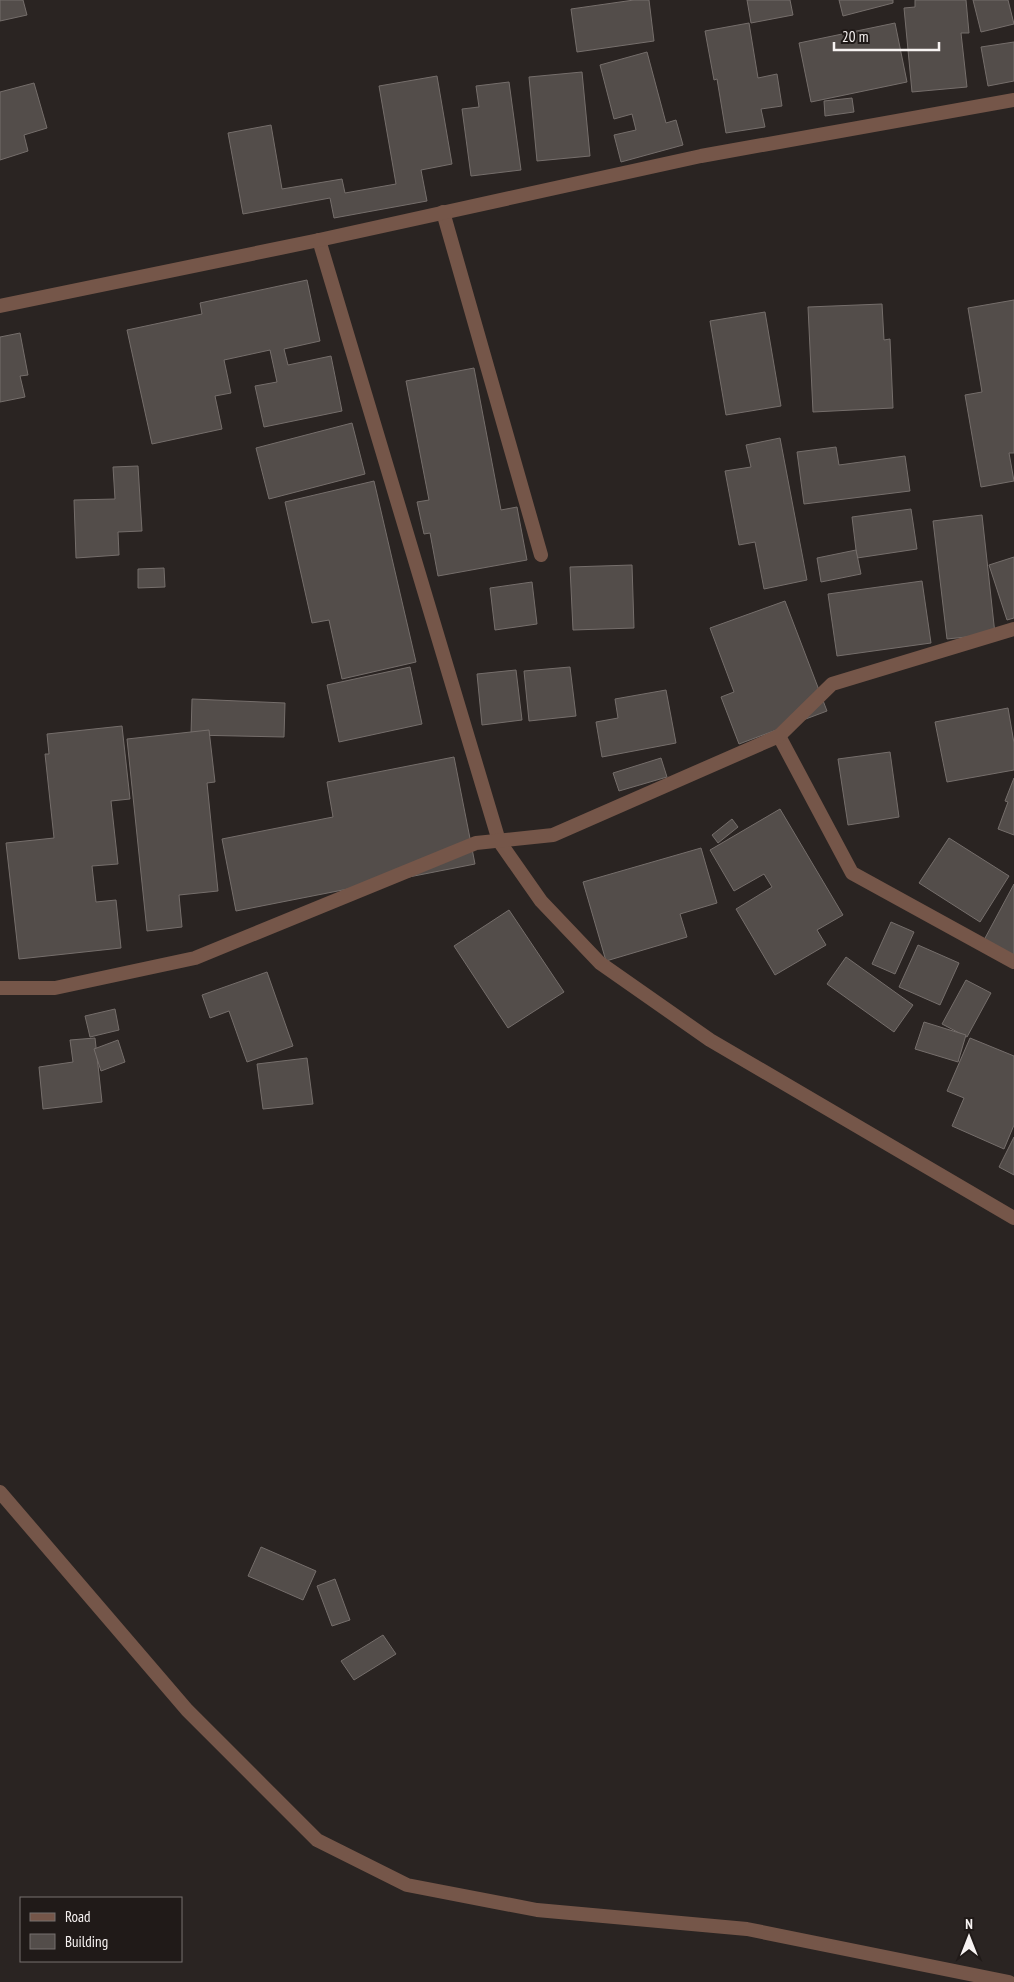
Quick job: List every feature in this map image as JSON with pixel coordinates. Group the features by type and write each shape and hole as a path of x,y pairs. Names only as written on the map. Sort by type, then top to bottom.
{"street":[{"path":"0,306 319,240 701,156 1014,100"},
{"path":"443,212 541,555"},
{"path":"319,240 499,841 541,901 600,963 710,1040 1014,1218"},
{"path":"0,988 56,988 195,958 476,844 553,835 779,736 832,684 1012,632"},
{"path":"779,736 852,873 1014,962"},
{"path":"0,1492 186,1710 317,1840 407,1885 537,1910 747,1929 1009,1982"}],"building":[{"path":"0,0 23,0 27,15 0,21"},
{"path":"634,0 649,0 654,41 577,52 571,9"},
{"path":"747,0 790,0 793,15 751,23"},
{"path":"839,0 893,0 893,3 843,16"},
{"path":"915,0 966,0 969,33 961,33 967,87 912,92 904,8 915,7"},
{"path":"973,0 1008,0 1014,24 981,32"},
{"path":"749,23 758,78 777,74 782,106 761,109 765,127 726,133 717,79 714,80 705,31"},
{"path":"895,23 907,82 811,102 799,43"},
{"path":"1014,42 1014,81 988,86 981,47"},
{"path":"647,52 666,123 676,120 683,145 621,162 614,135 636,130 632,114 614,119 600,65"},
{"path":"582,72 590,156 537,161 529,77"},
{"path":"437,76 452,164 421,170 427,201 334,218 330,198 243,214 228,133 271,125 282,189 342,179 345,193 396,184 379,86"},
{"path":"509,82 521,170 471,176 462,109 479,107 476,86"},
{"path":"34,83 47,128 24,135 28,151 0,160 0,92"},
{"path":"852,98 854,112 825,116 824,101"},
{"path":"307,280 320,341 284,349 288,365 331,356 342,411 264,427 255,386 277,382 270,350 224,360 231,393 215,396 222,429 152,444 127,330 202,314 200,303"},
{"path":"1014,300 1014,453 1009,453 1014,481 981,487 965,395 982,392 968,308"},
{"path":"882,304 884,340 890,339 893,408 813,412 808,307"},
{"path":"765,312 781,406 726,415 710,321"},
{"path":"20,333 28,375 20,376 25,397 0,402 0,337"},
{"path":"474,368 501,510 517,507 527,560 438,576 430,533 424,534 417,502 429,500 406,381"},
{"path":"352,423 365,474 269,499 256,448"},
{"path":"780,438 807,580 764,589 755,542 739,545 725,471 751,467 746,445"},
{"path":"836,447 839,465 905,456 910,491 804,504 797,452"},
{"path":"138,466 142,531 118,532 119,555 76,558 74,500 115,499 113,467"},
{"path":"374,481 416,662 342,679 329,620 312,623 285,502"},
{"path":"911,509 917,549 857,558 852,517"},
{"path":"982,515 995,634 947,639 933,521"},
{"path":"856,550 861,574 821,582 817,558"},
{"path":"1014,557 1014,618 1007,620 989,565"},
{"path":"632,565 634,628 573,630 570,567"},
{"path":"164,568 165,587 138,588 138,569"},
{"path":"922,581 931,643 837,656 828,594"},
{"path":"532,582 537,624 495,630 490,588"},
{"path":"785,601 827,711 739,744 721,697 734,692 710,628"},
{"path":"410,667 422,724 339,742 327,685"},
{"path":"570,667 576,716 529,721 524,671"},
{"path":"516,670 522,720 482,725 477,674"},
{"path":"666,690 676,743 602,757 596,722 618,718 615,699"},
{"path":"192,699 285,703 284,737 191,735"},
{"path":"1008,708 1014,743 1014,770 947,782 935,722"},
{"path":"122,726 130,799 111,801 118,864 92,866 96,902 116,900 121,948 19,959 6,843 54,838 45,754 49,754 47,734"},
{"path":"209,730 215,782 207,783 218,891 179,895 182,927 147,931 127,739"},
{"path":"890,752 899,817 848,825 838,759"},
{"path":"454,757 475,864 236,911 222,839 333,817 327,782"},
{"path":"661,758 667,777 619,791 613,773"},
{"path":"1014,778 1014,835 998,829 1008,802 1005,801"},
{"path":"780,809 843,915 817,930 826,945 775,975 736,909 772,887 764,874 734,891 710,850"},
{"path":"732,819 738,827 718,843 712,835"},
{"path":"949,838 1009,876 980,922 919,883"},
{"path":"701,848 717,903 680,914 687,937 606,961 583,882"},
{"path":"1014,884 1014,956 984,940"},
{"path":"509,910 564,992 508,1028 454,946"},
{"path":"891,922 914,932 895,974 872,964"},
{"path":"918,945 959,963 940,1005 899,987"},
{"path":"846,957 913,1005 894,1032 827,984"},
{"path":"267,972 293,1046 247,1062 229,1011 210,1018 202,995"},
{"path":"966,980 991,993 967,1037 942,1024"},
{"path":"115,1009 119,1030 90,1037 85,1016"},
{"path":"924,1022 966,1035 958,1062 915,1049"},
{"path":"95,1038 102,1102 43,1109 39,1067 73,1062 70,1040"},
{"path":"970,1038 1014,1056 1014,1125 1004,1149 952,1126 964,1098 947,1091"},
{"path":"118,1040 125,1062 101,1071 94,1049"},
{"path":"307,1058 313,1104 263,1109 257,1064"},
{"path":"1014,1137 1014,1175 999,1167"},
{"path":"261,1547 316,1571 303,1600 248,1576"},
{"path":"335,1579 350,1620 332,1626 317,1586"},
{"path":"383,1635 396,1654 354,1680 341,1661"}]}
